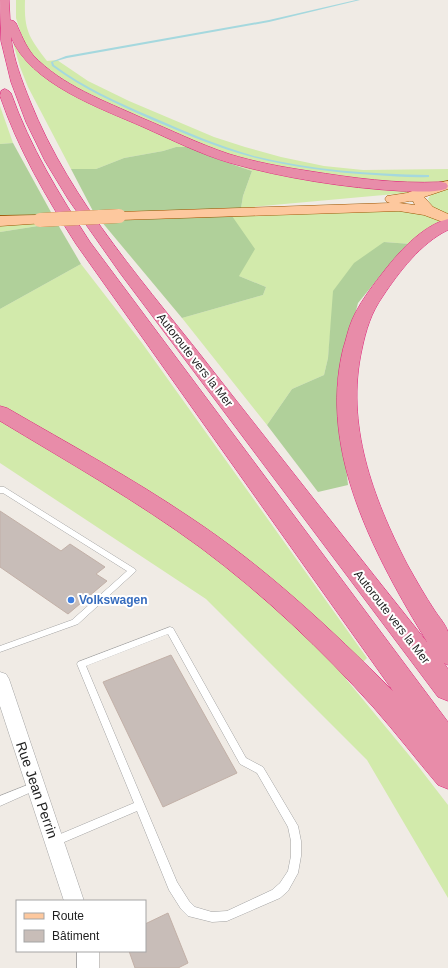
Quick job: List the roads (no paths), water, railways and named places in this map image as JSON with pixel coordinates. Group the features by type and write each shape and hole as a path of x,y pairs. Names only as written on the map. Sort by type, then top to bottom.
{"highway":[{"path":"4,8 10,17 15,36 24,51 39,66 59,81 98,103 213,152 267,167 337,180 404,186 444,185"},
{"name":"Autoroute vers la Mer","path":"4,8 9,54 24,102 42,143 81,208 146,297 448,689"},
{"path":"2,82 21,136 30,156 84,244 448,745"},
{"path":"448,224 421,242 400,263 388,276 366,310 358,326 352,351 347,405 348,429 355,462 373,516 394,563 415,601 448,654"},
{"path":"0,412 158,507 184,524 252,576 302,619 352,668 383,700 448,775"}],"main road":[{"path":"252,211 402,198 444,185"},
{"path":"424,192 420,197 420,202 427,211"},
{"path":"0,221 399,207 427,211 448,219"}],"street":[{"name":"Rue Jean Perrin","path":"0,679 74,900"},
{"path":"88,952 88,968"}],"lane":[{"path":"0,490 2,489 132,571 74,622 0,649"},
{"path":"170,630 243,761 260,770 293,826 296,841 296,856 293,873 284,887 276,894 227,916 212,917 192,912 185,905 173,886 140,805 81,664 170,630"},
{"path":"0,801 36,786"},
{"path":"54,841 140,805"}],"waterway":[{"path":"359,0 269,21 66,57 52,62 53,65 75,81 111,100 193,136 238,152 289,164 328,170 368,174 428,176"}],"place":[{"name":"Volkswagen","path":"71,600"}]}
